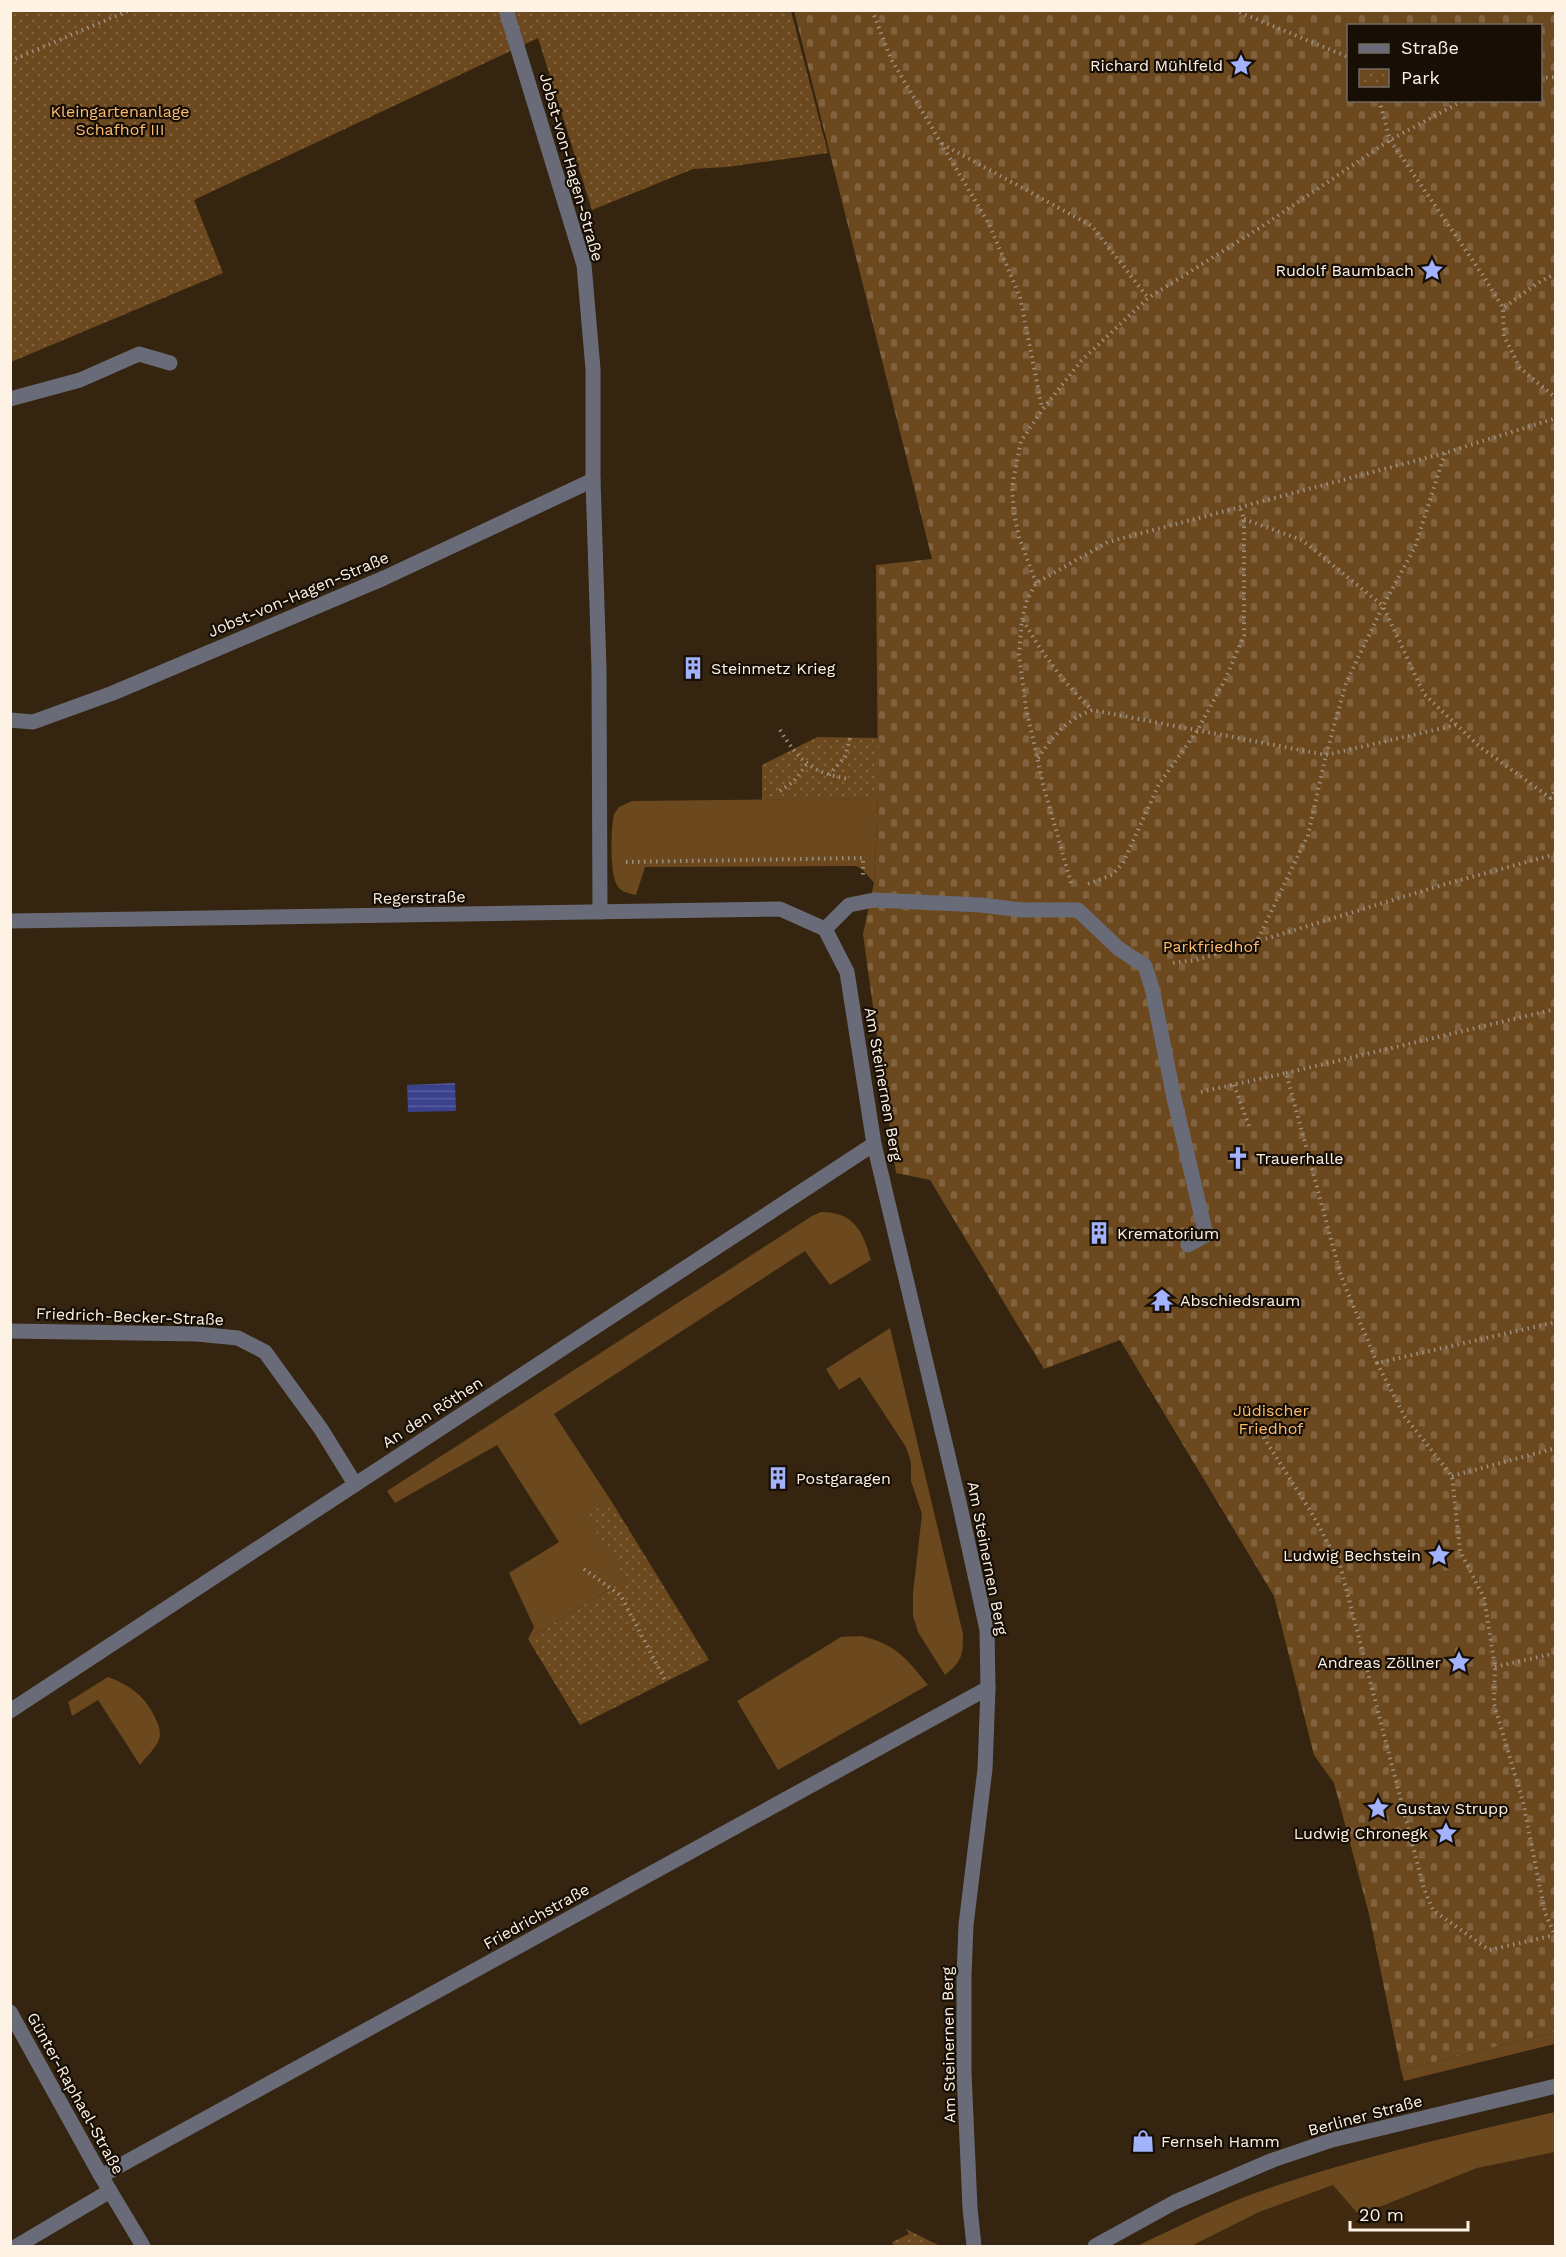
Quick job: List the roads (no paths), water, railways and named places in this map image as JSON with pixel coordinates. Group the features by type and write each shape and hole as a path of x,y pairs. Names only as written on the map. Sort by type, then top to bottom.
{"street":[{"name":"Jobst-von-Hagen-Straße","path":"506,10 584,265 592,369 599,669 600,912"},
{"path":"10,399 80,380 139,354 170,363"},
{"name":"Jobst-von-Hagen-Straße","path":"10,720 33,722 113,693 384,578 593,480"},
{"path":"825,929 849,905 874,900 981,905 1022,910 1078,910 1118,948 1145,966 1152,988 1174,1098 1206,1235 1188,1245"},
{"name":"Regerstraße","path":"10,921 780,909 825,929"},
{"name":"Am Steinernen Berg","path":"825,929 847,972 874,1144 987,1630 988,1688 985,1769 966,1925 964,1976 964,2072 974,2247"},
{"name":"An den Röthen","path":"10,1711 874,1144"},
{"name":"Friedrich-Becker-Straße","path":"10,1331 197,1334 238,1338 265,1352 321,1429 355,1484"},
{"name":"Friedrichstraße","path":"101,2176 988,1688"},
{"name":"Günter-Raphael-Straße","path":"10,2012 143,2247"},
{"name":"Berliner Straße","path":"1095,2247 1175,2202 1283,2157 1332,2140 1556,2086"},
{"name":"Günter-Raphael-Straße","path":"17,2247 110,2191"}],"place":[{"name":"Richard Mühlfeld","path":"1241,65"},
{"name":"Rudolf Baumbach","path":"1432,270"},
{"name":"Steinmetz Krieg","path":"693,668"},
{"name":"Trauerhalle","path":"1238,1158"},
{"name":"Krematorium","path":"1099,1233"},
{"name":"Abschiedsraum","path":"1162,1300"},
{"name":"Postgaragen","path":"778,1478"},
{"name":"Ludwig Bechstein","path":"1439,1555"},
{"name":"Andreas Zöllner","path":"1459,1662"},
{"name":"Gustav Strupp","path":"1378,1808"},
{"name":"Ludwig Chronegk","path":"1446,1833"},
{"name":"Fernseh Hamm","path":"1143,2141"}],"park label":[{"name":"Kleingartenanlage Schafhof III","path":"120,120"},
{"name":"Parkfriedhof","path":"1211,946"},
{"name":"Jüdischer Friedhof","path":"1271,1419"}]}
